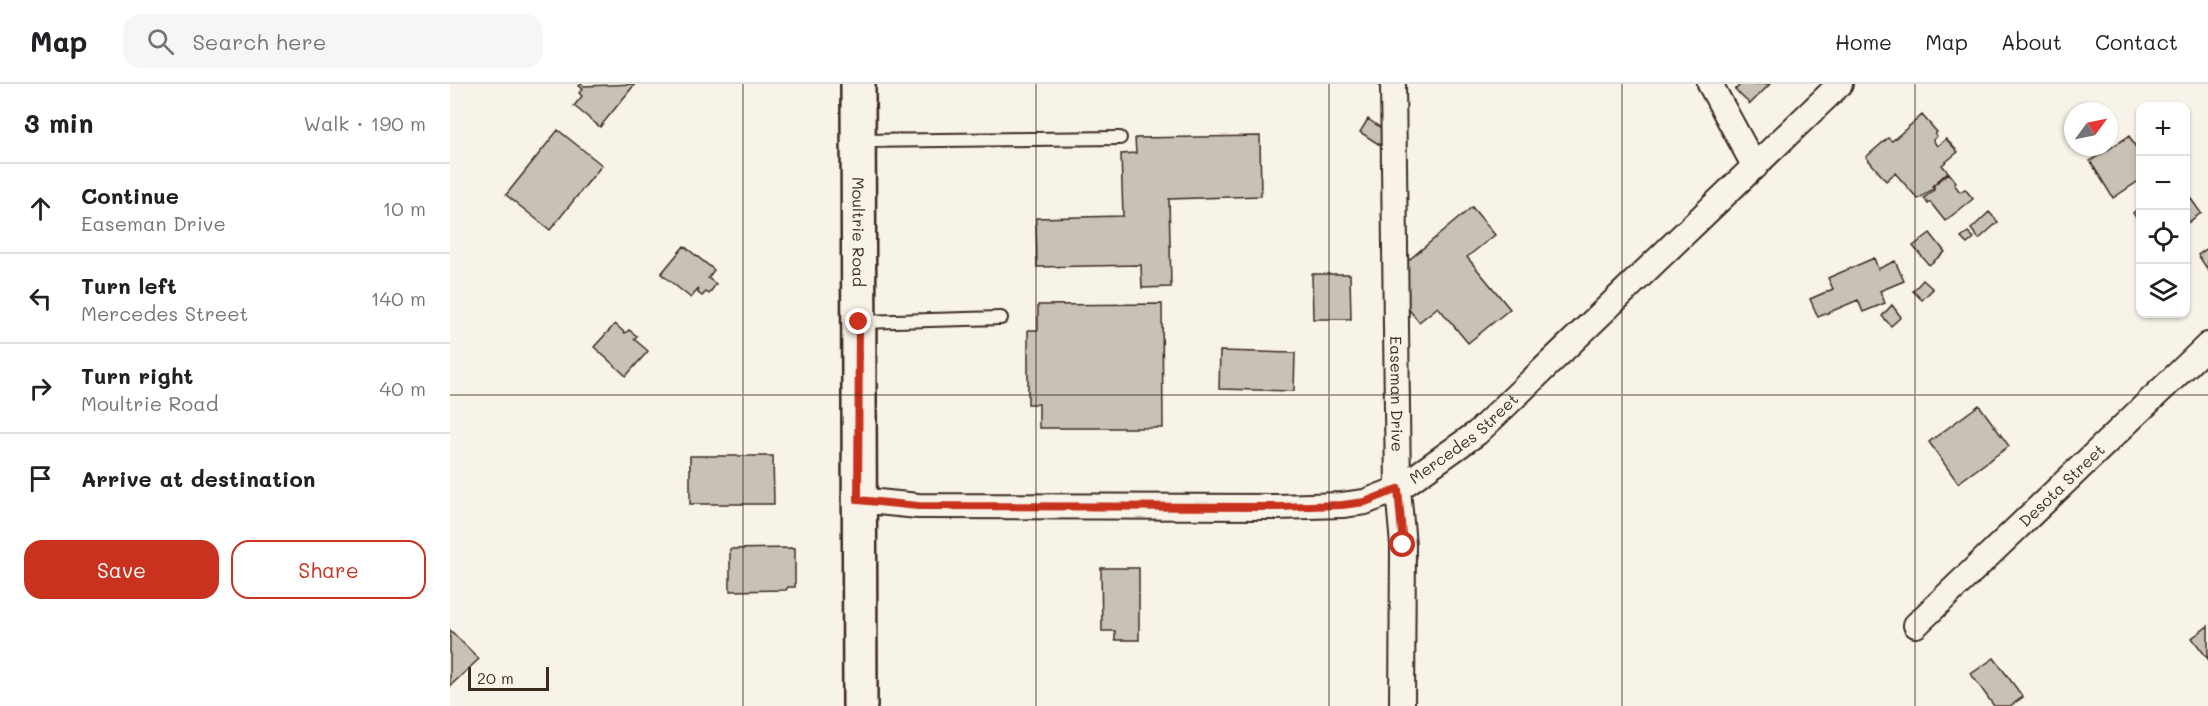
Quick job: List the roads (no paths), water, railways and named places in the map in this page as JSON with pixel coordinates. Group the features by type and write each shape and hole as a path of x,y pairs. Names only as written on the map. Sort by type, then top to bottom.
{"street":[{"name":"Moultrie Road","path":"858,84 860,706"},
{"name":"Easeman Drive","path":"1393,84 1398,489 1403,545 1402,706"},
{"path":"1710,84 1755,167"},
{"name":"Mercedes Street","path":"858,500 918,506 1277,507 1365,502 1398,489 1477,433 1840,84"},
{"name":"Desota Street","path":"1916,625 2208,345"}],"lane":[{"path":"858,141 1120,138"},
{"path":"859,322 1001,318"}]}
